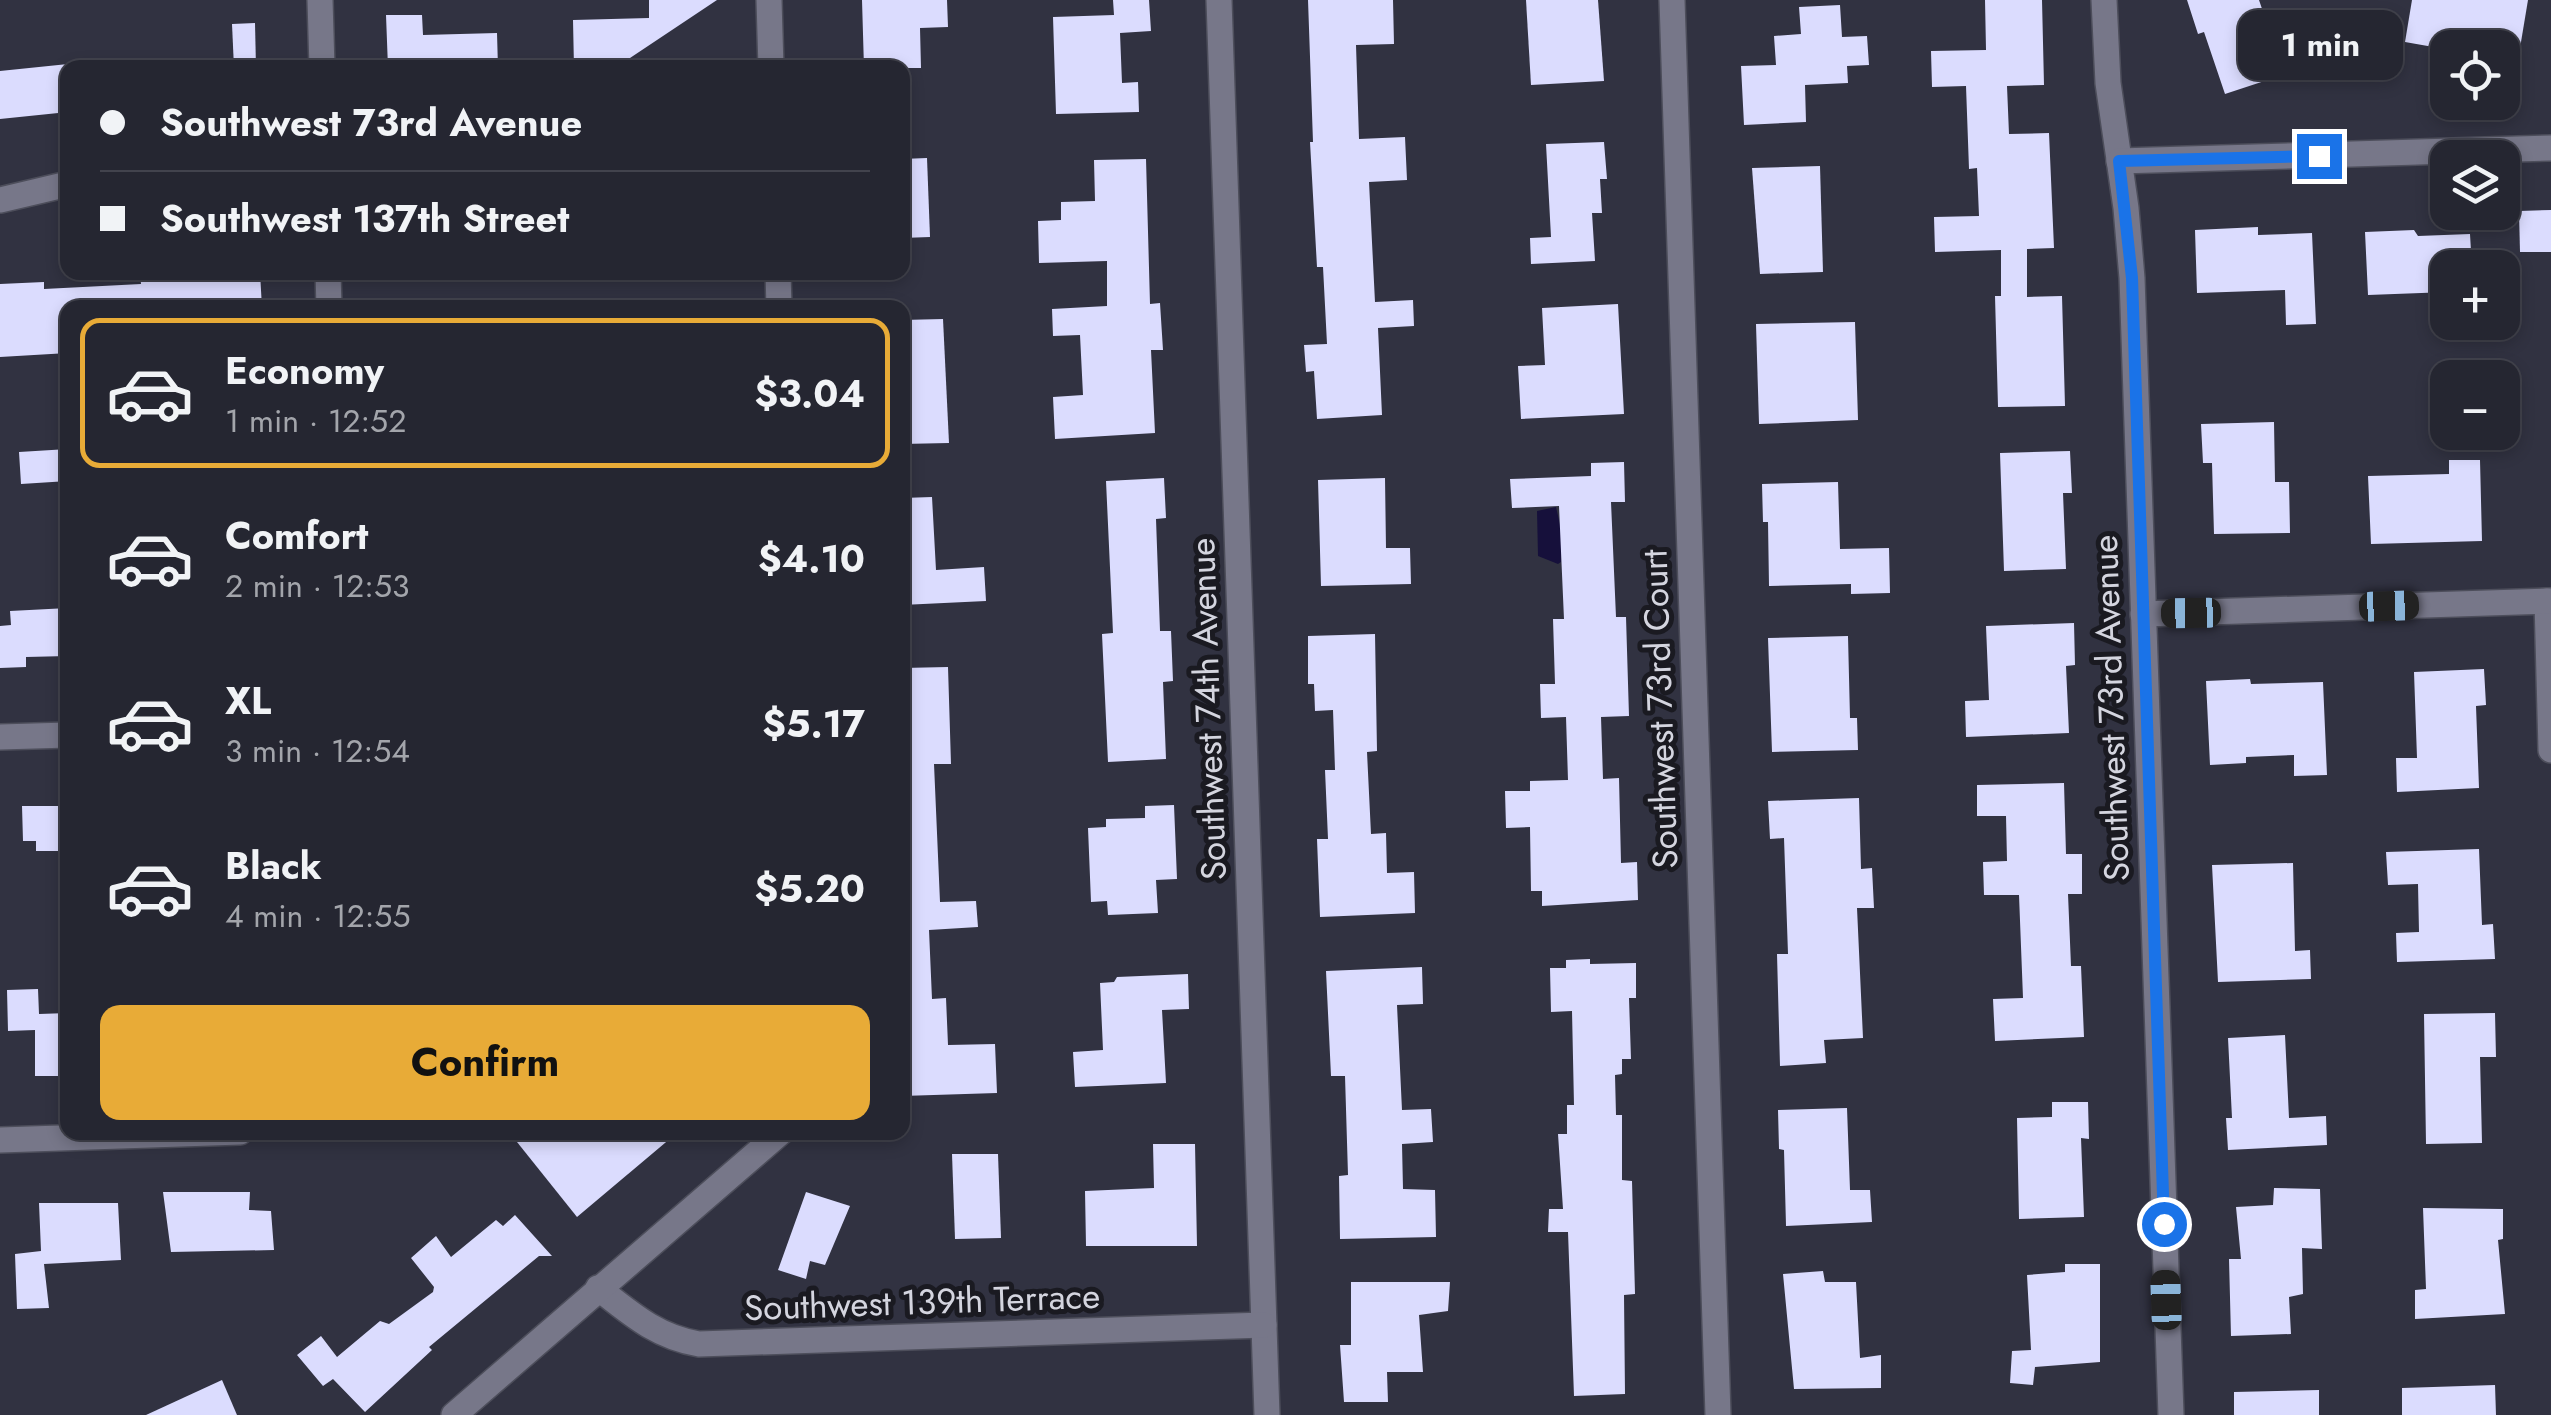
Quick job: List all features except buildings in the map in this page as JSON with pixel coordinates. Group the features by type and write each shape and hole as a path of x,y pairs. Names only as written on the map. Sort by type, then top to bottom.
{"street":[{"path":"320,0 322,60"},
{"path":"769,0 771,60"},
{"name":"Southwest 74th Avenue","path":"1219,0 1267,1415"},
{"name":"Southwest 73rd Court","path":"1672,0 1718,1415"},
{"name":"Southwest 73rd Avenue","path":"2104,0 2108,83 2132,278 2170,1415"},
{"path":"2119,161 2551,148"},
{"path":"0,200 60,186"},
{"path":"2143,614 2549,601 2551,750"},
{"path":"0,737 60,735"},
{"path":"0,1140 60,1138"},
{"path":"454,1415 772,1140"},
{"name":"Southwest 139th Terrace","path":"598,1288 644,1325 663,1335 698,1344 1264,1325"}],"shaded area":[{"path":"1556,507 1562,533 1558,564 1538,556 1537,511"}],"route":[{"path":"2164,1224 2132,278 2119,161 2319,156"}]}
